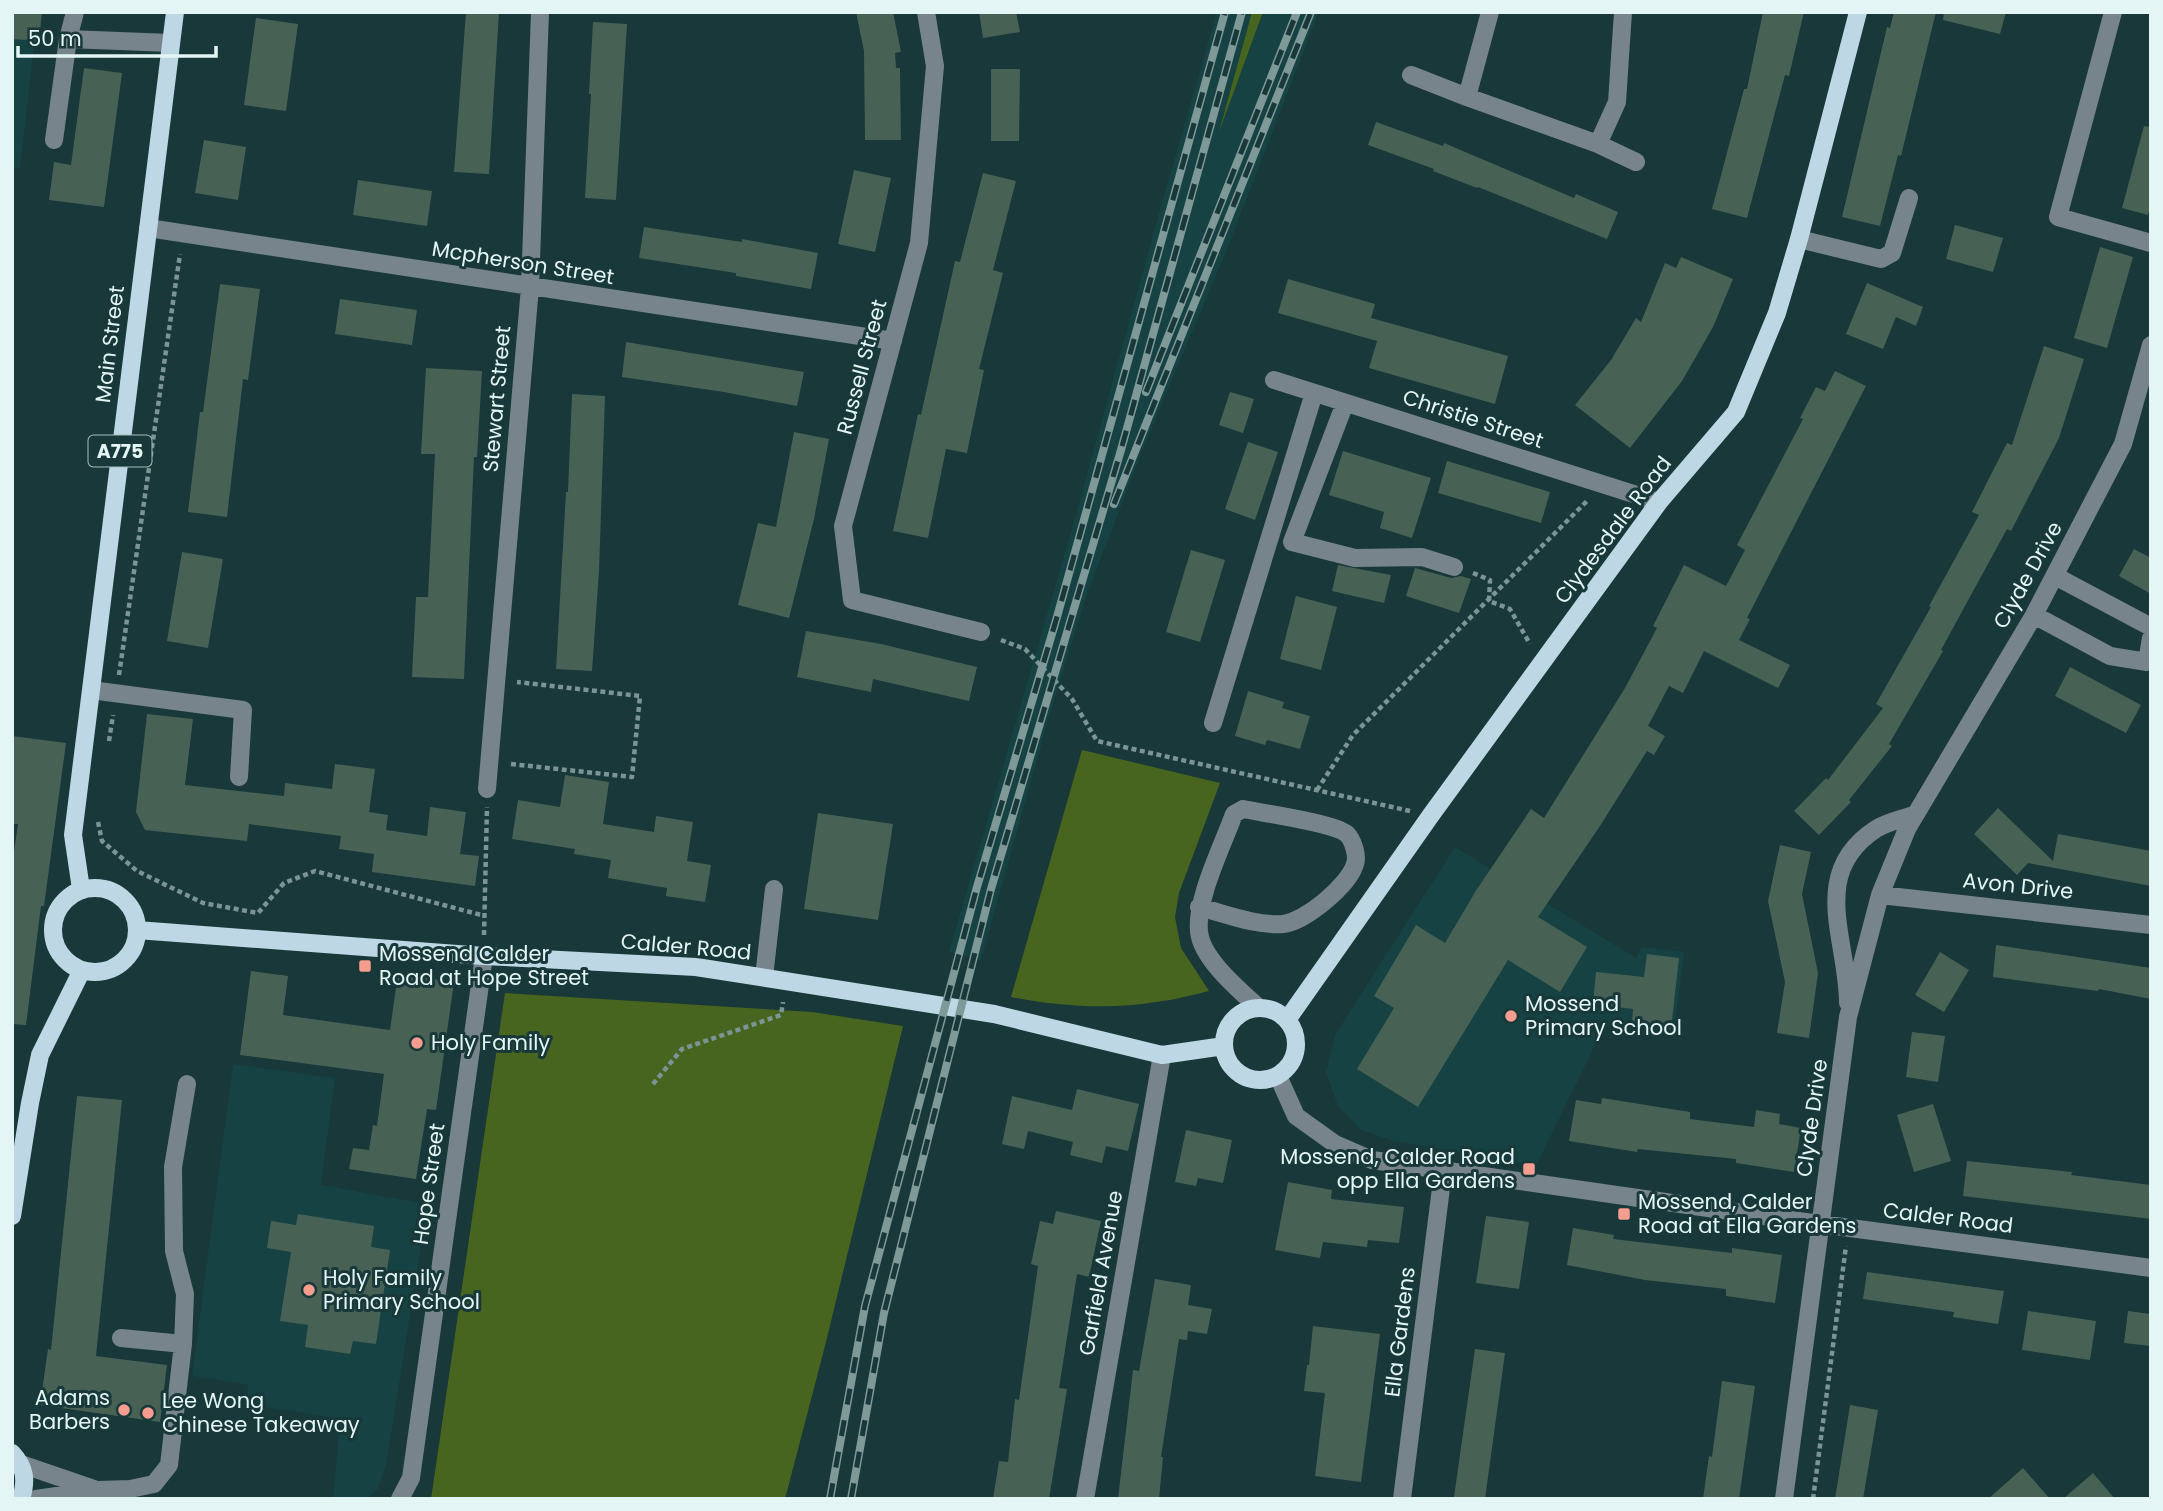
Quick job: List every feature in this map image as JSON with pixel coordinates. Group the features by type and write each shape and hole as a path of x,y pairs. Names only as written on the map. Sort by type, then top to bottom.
{"main road":[{"name":"Main Street","path":"81,889 73,835 176,12"},
{"name":"Clydesdale Road","path":"1287,1020 1659,502 1736,412 1777,313 1858,12"},
{"path":"95,887 120,895 135,917 135,943 129,955 108,970 82,970 70,964 54,943 52,930 60,905 81,889 95,887"},
{"name":"Calder Road","path":"137,930 484,956 696,967 994,1014 1162,1055 1224,1046"},
{"path":"12,1216 40,1055 82,970"},
{"path":"1258,1007 1269,1008 1287,1020 1293,1029 1296,1050 1292,1060 1278,1076 1266,1080 1243,1076 1233,1068 1224,1046 1230,1024 1237,1016 1258,1007"},
{"path":"17,1458 26,1476 22,1499"}],"street":[{"path":"54,140 68,39 75,12"},
{"name":"Stewart Street","path":"487,789 530,287 540,12"},
{"name":"Russell Street","path":"926,12 935,66 919,243 843,526 852,600 981,632"},
{"path":"1467,97 1490,12"},
{"path":"1598,144 1617,102 1623,12"},
{"path":"2113,12 2057,217 2151,243"},
{"path":"68,39 171,43"},
{"path":"1411,75 1598,144 1636,162"},
{"path":"1799,239 1881,259 1888,258 1892,254 1909,198"},
{"name":"Mcpherson Street","path":"148,228 892,341"},
{"name":"Clyde Drive","path":"1784,1499 1848,1017 1880,895 1907,829 2034,615 2123,444 2151,345"},
{"name":"Christie Street","path":"1274,380 1659,502"},
{"path":"1213,723 1314,393"},
{"path":"1345,403 1292,542 1355,558 1422,557 1454,566"},
{"path":"2055,576 2151,627"},
{"path":"2034,615 2110,656 2147,662 2151,638"},
{"path":"91,690 243,710 239,777"},
{"path":"1199,907 1252,921 1285,924 1306,915 1343,886 1356,863 1353,846 1346,833 1332,827 1243,809 1234,814 1199,907 1200,938 1213,961 1238,990 1258,1007"},
{"name":"Clyde Drive","path":"1848,1017 1837,906 1838,874 1856,846 1877,828 1916,814"},
{"path":"764,977 774,889"},
{"name":"Avon Drive","path":"1880,895 2151,925"},
{"name":"Hope Street","path":"400,1499 411,1478 484,956"},
{"name":"Garfield Avenue","path":"1085,1499 1162,1055"},
{"name":"Calder Road","path":"1278,1076 1296,1116 1335,1144 1372,1160 2151,1268"},
{"path":"36,1499 154,1484 169,1465 183,1344 185,1294 174,1251 173,1167 187,1084"},
{"name":"Ella Gardens","path":"1402,1499 1443,1171"},
{"path":"121,1338 183,1344"},
{"path":"17,1458 98,1490"}],"path":[{"path":"1317,790 1353,735 1603,484"},
{"path":"1454,566 1490,580 1489,601"},
{"path":"1489,601 1510,608 1530,643 1538,668"},
{"path":"981,632 1025,649 1072,699 1097,741 1431,816"},
{"path":"489,762 632,777 640,696 496,679"},
{"path":"484,956 487,789"},
{"path":"653,1084 682,1049 781,1015 785,981"},
{"path":"1813,1499 1849,1228"}],"shaded area":[{"path":"12,12 38,12 20,169 12,168"},
{"path":"1217,12 1252,12 1223,120 1263,12 1319,12 1228,247 1142,451 1085,600 1049,717 981,960 949,952 1077,511"},
{"name":"Mossend Primary School","path":"1455,847 1636,958 1642,947 1684,952 1674,1033 1605,1025 1536,1166 1390,1140 1361,1130 1338,1106 1326,1073 1335,1035"},
{"name":"Holy Family Primary School","path":"233,1064 335,1078 321,1185 428,1204 386,1465 378,1489 367,1499 333,1499 340,1419 246,1404 248,1385 192,1376"}],"green space":[{"path":"1252,12 1263,12 1219,132"},
{"path":"1082,750 1220,783 1179,893 1175,917 1181,948 1209,991 1169,1000 1120,1006 1065,1005 1011,997"},
{"path":"505,993 812,1012 903,1026 785,1499 431,1499"}],"building":[{"path":"12,12 42,12 39,41 12,39"},
{"path":"466,12 499,12 489,174 454,172"},
{"path":"856,12 893,12 901,52 895,53 896,68 900,68 901,140 865,140 864,51"},
{"path":"979,12 1016,12 1020,32 983,38"},
{"path":"1763,12 1804,12 1789,76 1785,75 1747,218 1712,209 1744,89 1747,89"},
{"path":"1894,12 1936,12 1901,156 1898,155 1880,226 1842,217 1887,27 1890,28"},
{"path":"1944,12 2006,12 2000,34 1943,20"},
{"path":"256,18 298,24 286,111 244,105"},
{"path":"593,22 627,24 616,200 585,198"},
{"path":"84,68 122,73 104,207 49,200 54,162 71,165"},
{"path":"991,69 1020,69 1019,141 991,141"},
{"path":"1376,122 1443,146 1444,143 1574,198 1576,194 1618,212 1607,239 1368,145"},
{"path":"2144,126 2151,127 2151,204 2148,215 2122,208"},
{"path":"204,140 246,147 238,200 195,193"},
{"path":"854,170 891,178 875,252 838,244"},
{"path":"983,173 1016,181 993,270 1003,273 979,369 984,370 967,453 946,449 928,538 893,531 955,261 960,262"},
{"path":"358,180 432,191 427,226 353,215"},
{"path":"1955,225 2003,238 1993,272 1946,259"},
{"path":"644,227 742,242 742,239 818,253 811,289 736,276 736,273 639,258"},
{"path":"2100,247 2133,257 2107,348 2074,338"},
{"path":"1681,257 1733,279 1713,327 1682,381 1630,448 1575,405 1611,360 1636,318 1641,322 1665,263 1676,268"},
{"path":"1288,279 1375,304 1371,318 1508,356 1495,404 1369,368 1377,341 1278,313"},
{"path":"1867,283 1923,307 1916,326 1896,317 1883,349 1846,334"},
{"path":"220,284 260,289 248,380 243,379 227,517 188,512"},
{"path":"340,299 417,310 412,345 335,334"},
{"path":"626,342 804,372 797,406 622,377"},
{"path":"2044,346 2084,359 2059,438 2011,531 2007,529 1941,650 1943,651 1889,744 1892,746 1849,800 1851,802 1819,835 1794,811 1826,778 1828,780 1883,708 1876,704 1979,515 1972,512 2007,443 2012,445"},
{"path":"426,368 482,371 477,457 474,457 464,679 412,677 416,597 428,597 435,454 421,454"},
{"path":"1835,371 1866,386 1747,618 1750,619 1739,640 1790,665 1778,688 1704,651 1683,693 1669,686 1648,726 1665,736 1654,755 1647,751 1538,917 1587,947 1560,992 1508,960 1418,1107 1357,1069 1394,1008 1374,996 1416,925 1445,943 1477,889 1531,809 1544,818 1625,688 1657,628 1653,626 1684,565 1726,586 1745,550 1737,545 1803,419 1800,418 1816,387 1825,391"},
{"path":"1230,392 1254,399 1243,433 1219,425"},
{"path":"572,394 605,396 599,571 592,671 556,669"},
{"path":"794,432 829,439 814,519 789,618 738,605 758,523 776,527"},
{"path":"1248,442 1278,452 1255,520 1225,509"},
{"path":"1343,451 1431,478 1412,538 1380,528 1384,512 1329,495"},
{"path":"1447,461 1550,492 1541,523 1438,493"},
{"path":"2134,549 2151,558 2151,594 2119,576"},
{"path":"1191,550 1225,560 1200,642 1166,632"},
{"path":"182,552 223,559 208,648 167,641"},
{"path":"1338,565 1391,575 1384,603 1332,591"},
{"path":"1415,568 1451,578 1461,576 1471,579 1459,613 1406,596"},
{"path":"1296,596 1337,607 1321,670 1280,659"},
{"path":"806,631 881,644 977,667 969,701 873,679 871,692 797,677"},
{"path":"2070,667 2141,705 2126,733 2055,696"},
{"path":"1248,691 1284,702 1282,708 1310,716 1300,749 1267,740 1265,745 1235,736"},
{"path":"147,714 193,719 185,785 284,796 285,783 332,789 335,764 375,769 369,812 388,815 386,830 427,836 430,807 466,812 460,854 479,856 475,886 372,872 374,854 339,849 341,836 249,824 247,841 145,830 136,812"},
{"path":"12,736 66,743 26,1025 12,1024 12,865 18,824 12,824"},
{"path":"565,775 609,782 603,824 654,832 656,816 693,822 687,861 711,865 705,902 666,896 667,888 608,878 611,860 574,854 575,849 512,839 518,800 560,807"},
{"path":"1998,808 2053,861 2058,834 2151,851 2151,886 2028,863 2017,875 1974,834"},
{"path":"818,813 893,824 878,920 804,909"},
{"path":"1780,845 1811,852 1802,894 1818,973 1809,1038 1777,1033 1785,982 1768,901"},
{"path":"1996,945 2151,968 2151,999 2099,989 1993,977"},
{"path":"1940,952 1969,970 1944,1012 1915,995"},
{"path":"1647,954 1679,958 1671,1029 1632,1024 1633,1009 1593,1004 1596,972 1644,977"},
{"path":"251,971 288,976 283,1015 390,1030 398,974 454,982 436,1110 427,1109 416,1179 349,1169 353,1148 369,1150 373,1125 377,1126 384,1074 240,1055"},
{"path":"1912,1032 1945,1036 1938,1082 1906,1077"},
{"path":"1077,1089 1139,1104 1128,1151 1106,1146 1102,1163 1070,1155 1073,1142 1028,1131 1024,1149 1002,1144 1012,1096 1072,1110"},
{"path":"77,1096 122,1100 96,1356 167,1365 160,1422 40,1405 48,1349 51,1350"},
{"path":"1602,1098 1690,1112 1690,1119 1754,1127 1756,1110 1780,1114 1779,1124 1801,1128 1794,1172 1736,1163 1736,1159 1638,1149 1637,1152 1569,1141 1576,1100 1601,1104"},
{"path":"1933,1104 1951,1161 1914,1172 1897,1115"},
{"path":"1186,1130 1232,1140 1223,1183 1198,1178 1196,1186 1175,1182"},
{"path":"1967,1161 2072,1172 2071,1175 2151,1185 2151,1219 1963,1196"},
{"path":"1288,1182 1332,1190 1331,1199 1404,1207 1399,1243 1368,1240 1367,1247 1323,1242 1320,1258 1275,1250"},
{"path":"1056,1211 1101,1221 1089,1277 1077,1274 1059,1388 1067,1389 1049,1499 993,1499 999,1461 1008,1462 1015,1399 1019,1400 1038,1266 1031,1264 1040,1221 1053,1224"},
{"path":"298,1214 374,1226 371,1247 390,1250 376,1344 353,1341 350,1354 305,1347 308,1325 280,1321 291,1252 267,1248 271,1221 296,1225"},
{"path":"1486,1216 1529,1222 1519,1289 1476,1283"},
{"path":"1573,1228 1614,1235 1613,1239 1732,1253 1732,1248 1782,1255 1775,1303 1726,1296 1726,1289 1645,1280 1567,1265"},
{"path":"1867,1272 2004,1291 1998,1324 1953,1317 1954,1312 1863,1299"},
{"path":"1155,1279 1191,1285 1188,1305 1212,1309 1207,1334 1188,1331 1187,1340 1179,1339 1161,1457 1159,1499 1118,1499 1133,1370 1139,1371"},
{"path":"2028,1311 2096,1321 2090,1360 2022,1350"},
{"path":"2128,1311 2151,1314 2151,1346 2124,1343"},
{"path":"1313,1326 1380,1334 1361,1482 1315,1476 1325,1393 1304,1391"},
{"path":"1475,1349 1505,1353 1485,1499 1454,1497"},
{"path":"1722,1381 1755,1386 1739,1499 1703,1499 1709,1456 1712,1457"},
{"path":"1850,1405 1878,1410 1863,1499 1835,1499"},
{"path":"2023,1468 2050,1499 1988,1499"},
{"path":"2093,1473 2115,1499 2063,1499"}],"railway":[{"path":"830,1499 865,1306 977,887 1057,617 1225,12"},
{"path":"851,1499 884,1313 991,889 1121,450 1242,12"},
{"path":"1146,392 1297,12"},
{"path":"1114,504 1311,12"}],"place":[{"name":"Mossend Calder Road at Hope Street","path":"365,966"},
{"name":"Mossend Primary School","path":"1511,1016"},
{"name":"Holy Family","path":"417,1043"},
{"name":"Mossend, Calder Road opp Ella Gardens","path":"1529,1169"},
{"name":"Mossend, Calder Road at Ella Gardens","path":"1624,1214"},
{"name":"Holy Family Primary School","path":"309,1290"},
{"name":"Adams Barbers","path":"124,1410"},
{"name":"Lee Wong Chinese Takeaway","path":"148,1413"}]}
